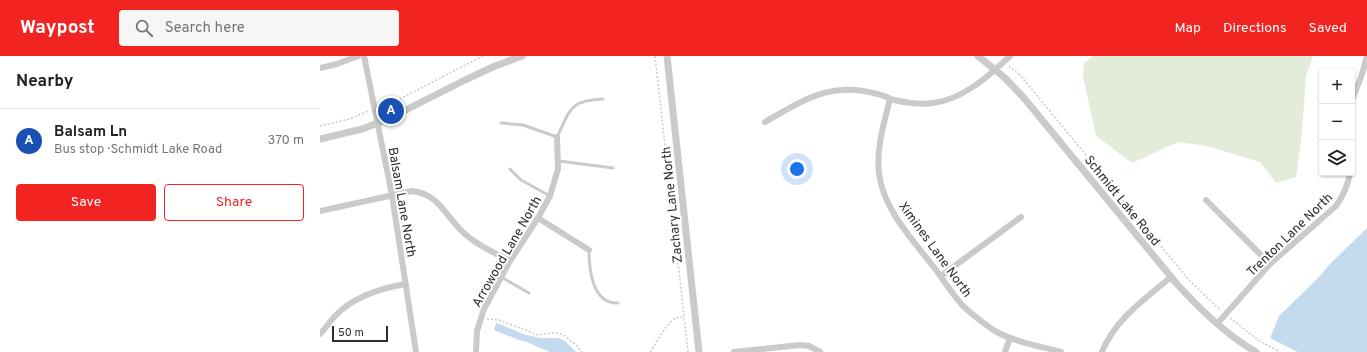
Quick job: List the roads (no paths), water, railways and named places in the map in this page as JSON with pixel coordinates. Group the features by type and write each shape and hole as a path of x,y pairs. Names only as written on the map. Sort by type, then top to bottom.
{"street":[{"path":"320,68 337,64 358,56"},
{"name":"Balsam Lane North","path":"364,56 373,109 392,195 416,352"},
{"path":"320,139 377,124 406,111 465,80 495,66 522,56"},
{"name":"Zachary Lane North","path":"667,56 699,352"},
{"name":"Schmidt Lake Road","path":"978,56 1005,78 1024,98 1171,278 1217,324 1244,346 1256,352"},
{"path":"765,122 798,104 828,92 843,90 861,91 890,99 918,104 934,103 962,93 995,70 1010,56"},
{"path":"1355,91 1366,56"},
{"name":"Ximines Lane North","path":"890,99 878,159 879,175 883,190 889,205 897,218 951,292 978,319 994,330 1010,338 1061,352"},
{"name":"Arrowood Lane North","path":"476,352 477,331 484,309 510,261 538,218 550,196 558,169 558,137"},
{"name":"Trenton Lane North","path":"1217,324 1270,264 1336,206 1343,196 1349,176"},
{"path":"320,211 412,191 427,195 434,199 466,235 510,261"},
{"path":"1206,200 1270,264"},
{"path":"940,276 1021,217"},
{"path":"538,218 589,250"},
{"path":"1102,352 1111,334 1121,321 1171,278"},
{"path":"320,334 336,315 364,296 380,289 406,284"},
{"path":"1005,352 1010,338"},
{"path":"734,352 800,345 809,346 820,352"}],"lane":[{"path":"502,123 523,124 558,137 569,111 575,105 589,100 603,99"},
{"path":"559,161 613,168"},
{"path":"510,169 521,180 550,196"},
{"path":"589,250 589,262 597,291 608,301 618,303"},
{"path":"501,277 529,293"}],"water":[{"path":"1367,228 1367,352 1298,352 1270,338 1279,316"},
{"path":"496,323 523,334 540,338 558,338 565,341 576,352 550,352 494,330"}],"place":[{"name":"Balsam Ln","path":"391,111"}]}
